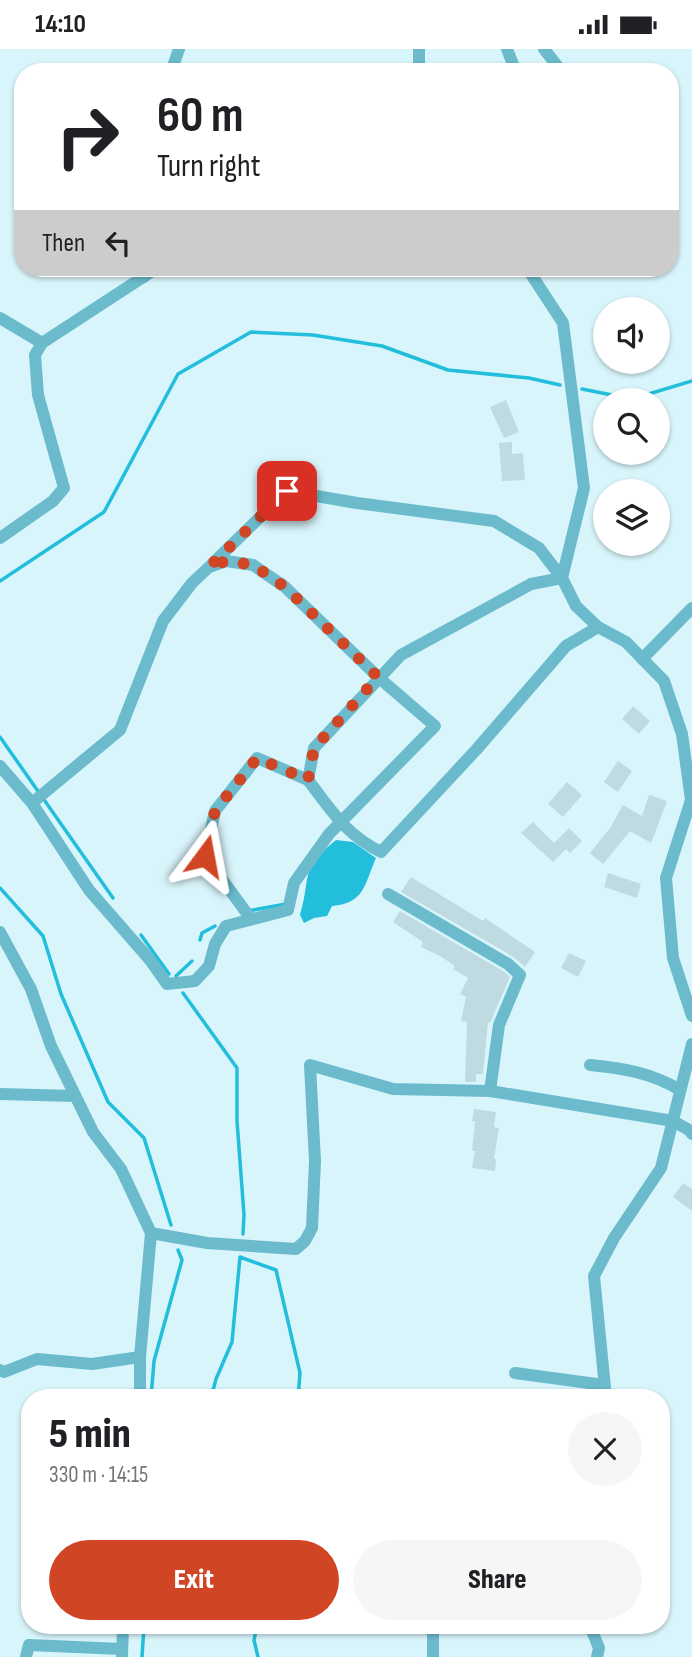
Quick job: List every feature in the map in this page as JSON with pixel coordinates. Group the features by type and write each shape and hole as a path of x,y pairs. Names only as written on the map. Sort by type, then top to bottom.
{"street":[{"path":"544,49 555,63"},
{"path":"0,538 53,501 64,488 38,395 35,355 42,343 144,277"},
{"path":"533,277 563,323 584,488 562,578"},
{"path":"0,318 42,343"},
{"path":"38,798 120,730 163,621 192,583 287,491 494,521 540,548 562,578 576,606 598,627 626,642 664,681 682,734 690,782 691,800 666,878 673,958 692,1016"},
{"path":"0,766 38,798 89,890 150,960 167,984 195,981 209,966 215,944 226,926 288,910 294,883 329,834 435,726 378,677 285,587 253,565 226,561 209,567"},
{"path":"308,780 314,748 401,655 531,584 562,578"},
{"path":"642,659 692,608"},
{"path":"251,919 205,856 215,811 257,758 308,780 359,841 381,852 476,750 566,646 598,627"},
{"path":"388,894 508,964 520,975 499,1024 489,1091"},
{"path":"0,932 31,989 51,1046 93,1132 121,1169 151,1233 140,1357 141,1389"},
{"path":"605,1389 594,1276 614,1238 661,1168 692,1044"},
{"path":"151,1233 207,1243 296,1249 305,1241 312,1228 315,1161 310,1065 393,1089 489,1091 673,1121 689,1130 692,1135"},
{"path":"590,1065 642,1072 666,1081 680,1094"},
{"path":"680,1094 692,1083"},
{"path":"0,1094 75,1096"},
{"path":"0,1370 4,1372 37,1359 92,1364 140,1357"},
{"path":"515,1373 591,1389"},
{"path":"26,1657 29,1644 122,1653 123,1634"},
{"path":"433,1634 433,1657"},
{"path":"593,1634 598,1648 597,1657"}],"water":[{"path":"336,840 353,842 376,858 366,884 351,901 332,906 327,916 304,923 300,915 311,867"}],"building":[{"path":"506,400 519,432 504,438 490,407"},
{"path":"512,442 512,454 523,453 525,480 502,481 499,443"},
{"path":"633,706 650,721 639,734 622,719"},
{"path":"618,761 632,771 618,792 604,782"},
{"path":"567,782 582,795 563,817 548,804"},
{"path":"649,795 667,801 651,843 630,831 603,864 590,853 610,828 623,805 642,816"},
{"path":"533,822 554,843 569,828 582,841 570,853 566,849 553,862 521,833"},
{"path":"608,873 641,884 637,898 604,887"},
{"path":"411,877 483,921 485,918 535,952 525,967 512,956 401,892"},
{"path":"400,911 510,977 490,1023 488,1022 483,1074 476,1074 476,1082 465,1082 467,1022 461,1021 466,997 460,994 468,978 453,969 455,966 440,956 421,947 423,942 393,922"},
{"path":"569,953 586,961 578,977 561,968"},
{"path":"474,1109 496,1112 494,1127 499,1128 494,1159 495,1171 472,1168 475,1151 472,1151"},
{"path":"683,1183 692,1189 692,1211 673,1197"}],"waterway":[{"path":"0,581 104,512 178,374 251,332 313,335 382,346 448,370 529,378 560,385"},
{"path":"582,389 632,399 692,381"},
{"path":"0,737 113,898"},
{"path":"0,888 43,936 61,994 108,1102 144,1138 171,1225"},
{"path":"248,911 286,904"},
{"path":"200,940 202,933 215,926"},
{"path":"141,935 169,974"},
{"path":"176,976 192,961"},
{"path":"183,993 237,1068 243,1234"},
{"path":"152,1389 154,1361 182,1260 178,1250"},
{"path":"213,1389 232,1342 240,1257 276,1270 300,1373 299,1389"},
{"path":"142,1657 143,1634"},
{"path":"255,1634 258,1657"}],"route":[{"path":"205,856 215,811 257,758 308,780 314,748 378,677 285,587 253,565 226,561 209,567 287,491"}]}
